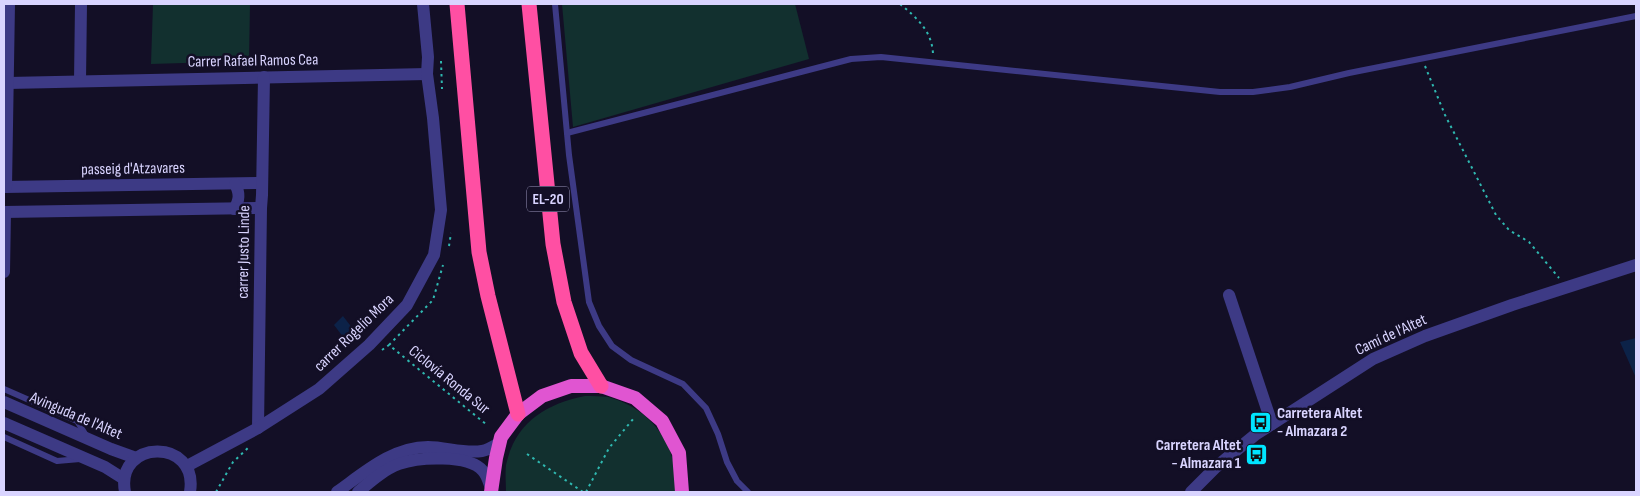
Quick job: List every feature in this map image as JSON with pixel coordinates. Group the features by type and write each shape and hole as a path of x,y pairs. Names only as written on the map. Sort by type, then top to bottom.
{"highway":[{"path":"457,4 479,252 488,296 518,414"},
{"name":"EL-20","path":"529,4 553,244 564,302 581,353 601,386"},
{"path":"491,490 501,437 518,414 542,396 571,386 601,386 635,398 662,421 679,453 684,491"}],"street":[{"path":"5,187 10,4"},
{"path":"80,81 81,4"},
{"name":"carrer Rogelio Mora","path":"186,466 258,428 319,389 369,345 407,305 434,254 441,210 427,74 428,57 423,4"},
{"name":"Carrer Rafael Ramos Cea","path":"8,83 427,74"},
{"name":"carrer Justo Linde","path":"258,428 260,208 264,78"},
{"name":"passeig d'Atzavares","path":"5,187 262,183"},
{"path":"234,208 238,203 240,194 235,184"},
{"path":"4,272 4,212 260,208"},
{"name":"Camí de l'Altet","path":"1190,492 1216,467 1255,435 1373,359 1425,336 1512,305 1636,265"},
{"path":"1229,295 1272,424"},
{"name":"Avinguda de l'Altet","path":"4,402 136,458"},
{"path":"4,423 105,467 125,486"},
{"path":"338,492 385,458 411,449 428,447 482,451 500,443"},
{"path":"125,486 128,468 136,458 152,451 163,451 178,457 186,466 193,490"},
{"path":"358,492 376,477 397,464 434,457 477,465 485,472 491,490"}],"lane":[{"path":"555,4 567,133 589,302 598,326 612,346 631,360 683,384 706,408 727,462 737,481 748,492"},
{"path":"567,133 851,59 881,57 1211,91 1253,92 1290,87 1349,72 1636,16"},
{"path":"4,389 77,421 90,440"},
{"path":"4,437 57,461 84,458"}],"path":[{"path":"900,4 918,19 928,33 933,45 933,63"},
{"path":"1422,58 1445,115 1496,216 1509,230 1529,242 1567,287"},
{"name":"Ciclovía Ronda Sur","path":"377,353 389,345 487,425"},
{"path":"527,454 585,492 609,448 634,418"},
{"path":"216,492 233,462 250,446"}],"green space":[{"path":"153,4 250,4 249,61 151,64"},
{"path":"562,4 795,4 809,59 573,127"},
{"path":"585,396 608,397 621,401 643,414 652,423 667,444 672,456 675,472 675,492 506,492 506,465 510,450 524,427 545,410 557,404"}],"water":[{"path":"343,316 356,333 347,342 334,325"},
{"path":"1636,338 1636,378 1620,342"}],"place":[{"name":"Carretera Altet - Almazara 2","path":"1261,422"},
{"name":"Carretera Altet - Almazara 1","path":"1257,454"}]}
